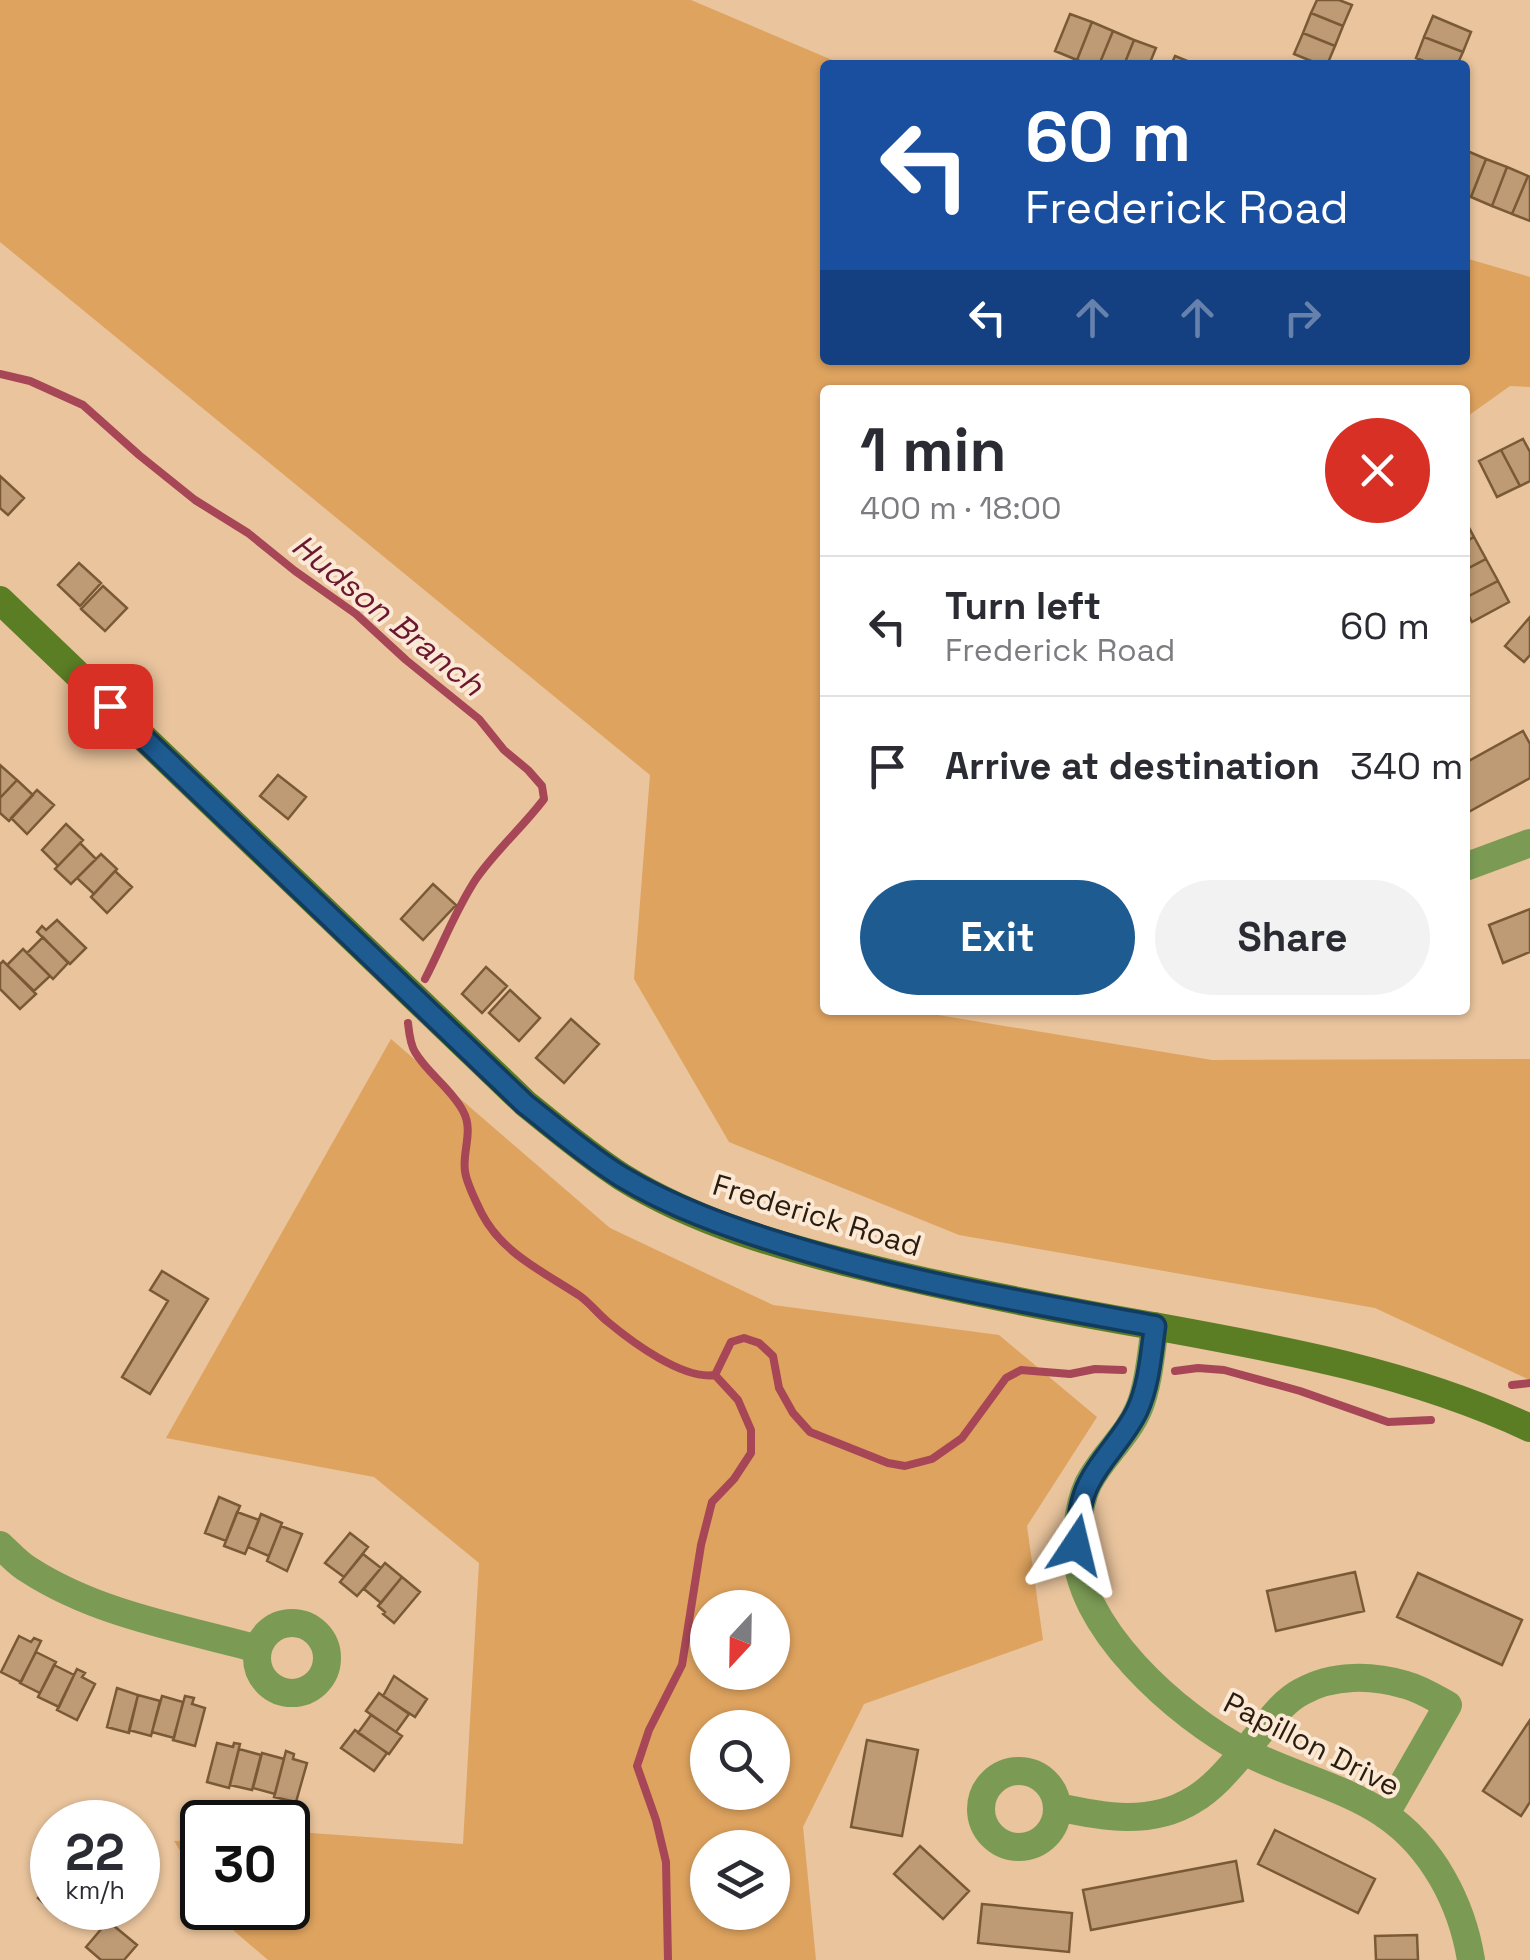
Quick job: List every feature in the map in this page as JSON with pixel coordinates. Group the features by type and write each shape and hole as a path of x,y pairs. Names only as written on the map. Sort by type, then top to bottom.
{"main road":[{"name":"Frederick Road","path":"0,600 525,1104 622,1177 732,1228 827,1258 946,1287 1288,1350 1392,1376 1484,1406 1530,1428"}],"street":[{"path":"1470,865 1530,843"},
{"name":"Papillon Drive","path":"1155,1326 1140,1406 1088,1484 1079,1514 1078,1572 1086,1597 1113,1640 1139,1670 1198,1721 1244,1751 1385,1815 1416,1842 1440,1872 1458,1907 1471,1960"},
{"path":"0,1544 26,1569 66,1590 124,1612 258,1649"},
{"path":"1058,1806 1096,1816 1139,1818 1192,1801 1216,1782 1299,1693 1333,1679 1374,1678 1409,1685 1448,1705 1385,1815"}],"shaded area":[{"path":"0,0 691,0 832,60 820,60 820,365 1470,365 1470,259 1530,277 1530,387 1510,386 1470,414 1470,385 820,385 820,1015 938,1015 1212,1060 1530,1059 1530,1380 1375,1308 959,1235 729,1142 634,979 650,775 0,242"},
{"path":"391,1039 610,1228 773,1305 999,1335 1097,1417 1027,1526 1043,1640 864,1704 803,1827 816,1960 268,1960 233,1930 310,1930 310,1833 463,1844 479,1563 374,1477 166,1438"}],"building":[{"path":"1317,0 1339,0 1352,5 1343,26 1311,13"},
{"path":"1311,13 1343,26 1335,46 1303,33"},
{"path":"1070,14 1092,22 1077,60 1055,51"},
{"path":"1433,16 1471,32 1463,52 1424,37"},
{"path":"1092,22 1113,31 1101,60 1077,60"},
{"path":"1113,31 1134,40 1126,60 1101,60"},
{"path":"1303,33 1335,46 1329,60 1309,60 1294,54"},
{"path":"1424,37 1463,52 1459,60 1416,58"},
{"path":"1134,40 1156,48 1151,60 1126,60"},
{"path":"1470,152 1486,159 1470,197"},
{"path":"1486,159 1507,167 1492,206 1471,197"},
{"path":"1507,167 1528,176 1512,214 1492,206"},
{"path":"1530,177 1530,221 1512,214"},
{"path":"1523,439 1530,452 1530,481 1520,486 1501,450"},
{"path":"1501,450 1520,486 1497,497 1479,461"},
{"path":"0,476 24,498 8,515 0,508"},
{"path":"1474,537 1486,559 1470,567 1470,539"},
{"path":"1486,559 1498,581 1470,595 1470,567"},
{"path":"79,563 101,583 80,606 58,585"},
{"path":"1498,581 1509,602 1472,622 1470,595"},
{"path":"103,586 127,608 105,631 81,609"},
{"path":"1530,617 1530,655 1524,662 1505,646"},
{"path":"1523,731 1530,744 1530,778 1470,811 1470,760"},
{"path":"0,765 17,780 0,798"},
{"path":"278,775 306,797 288,819 260,796"},
{"path":"17,780 33,795 9,821 0,813 0,798"},
{"path":"37,790 54,805 27,834 11,818"},
{"path":"66,824 83,840 58,866 42,850"},
{"path":"80,843 96,859 71,884 55,869"},
{"path":"101,854 117,869 94,894 77,878"},
{"path":"115,871 132,887 107,913 91,897"},
{"path":"433,884 456,905 423,940 401,919"},
{"path":"1530,909 1530,952 1503,963 1489,925"},
{"path":"57,920 86,948 70,964 37,932"},
{"path":"43,937 68,963 53,979 27,953"},
{"path":"23,949 50,976 34,991 7,965"},
{"path":"3,961 36,994 20,1009 0,989"},
{"path":"486,967 507,986 482,1013 462,994"},
{"path":"510,990 540,1018 519,1041 489,1013"},
{"path":"571,1019 599,1044 564,1083 536,1058"},
{"path":"162,1271 208,1299 150,1394 122,1377 168,1301 150,1290"},
{"path":"219,1497 240,1506 226,1541 205,1533"},
{"path":"237,1512 259,1520 245,1554 224,1546"},
{"path":"261,1514 282,1523 269,1556 248,1547"},
{"path":"281,1526 302,1534 287,1571 267,1561"},
{"path":"350,1533 368,1547 344,1577 325,1563"},
{"path":"363,1554 381,1568 357,1596 340,1582"},
{"path":"385,1563 402,1577 381,1603 364,1589"},
{"path":"1355,1572 1364,1611 1276,1631 1267,1591"},
{"path":"1418,1573 1522,1620 1502,1665 1397,1617"},
{"path":"402,1577 420,1592 394,1623 378,1606"},
{"path":"19,1636 31,1642 34,1638 41,1641 21,1682 1,1672"},
{"path":"36,1652 56,1662 40,1693 20,1683"},
{"path":"54,1665 74,1675 59,1707 38,1697"},
{"path":"77,1669 95,1684 77,1720 57,1710"},
{"path":"394,1676 427,1699 415,1717 383,1696"},
{"path":"117,1688 138,1695 129,1733 107,1727"},
{"path":"379,1693 409,1714 396,1732 366,1711"},
{"path":"138,1695 160,1701 151,1736 129,1730"},
{"path":"162,1696 183,1702 174,1738 152,1732"},
{"path":"185,1696 194,1698 192,1704 205,1708 195,1746 173,1740"},
{"path":"371,1715 402,1736 389,1754 358,1733"},
{"path":"1530,1720 1530,1802 1521,1816 1483,1791"},
{"path":"355,1730 387,1753 374,1771 341,1748"},
{"path":"867,1740 918,1750 902,1836 851,1827"},
{"path":"217,1743 233,1747 234,1743 240,1744 229,1788 207,1782"},
{"path":"239,1749 261,1755 252,1790 230,1785"},
{"path":"286,1751 294,1754 293,1759 307,1763 297,1800 274,1797"},
{"path":"262,1753 284,1759 275,1794 253,1788"},
{"path":"1275,1830 1375,1879 1358,1913 1258,1864"},
{"path":"920,1846 969,1891 943,1919 894,1874"},
{"path":"1236,1861 1243,1901 1091,1930 1083,1890"},
{"path":"982,1904 1072,1913 1069,1952 978,1943"},
{"path":"100,1930 119,1930 137,1945 124,1960 101,1960 86,1947"},
{"path":"1417,1935 1418,1960 1376,1960 1375,1936"}],"waterway":[{"name":"Hudson Branch","path":"0,374 30,381 83,405 195,500 248,533 356,614 479,719 504,750 542,786 544,799 476,879 425,979"},
{"name":"Hudson Branch","path":"408,1023 415,1052 466,1118 466,1175 491,1228 525,1261 584,1299 630,1339 673,1366 715,1375 731,1342 744,1338 759,1343 773,1356 779,1388 810,1432 905,1466 932,1459 962,1438 1006,1378 1021,1370 1070,1374 1095,1369 1123,1370"},
{"name":"Hudson Branch","path":"1175,1371 1224,1370 1388,1422 1431,1420"},
{"path":"668,1960 666,1862 637,1766 649,1730 682,1665 701,1545 712,1502 751,1453 751,1430 738,1400 715,1375"},
{"name":"Hudson Branch","path":"1512,1385 1530,1383"}],"route":[{"path":"110,706 525,1104 622,1177 732,1228 827,1258 946,1287 1155,1326 1140,1406 1088,1484 1079,1514 1076,1545"}]}
